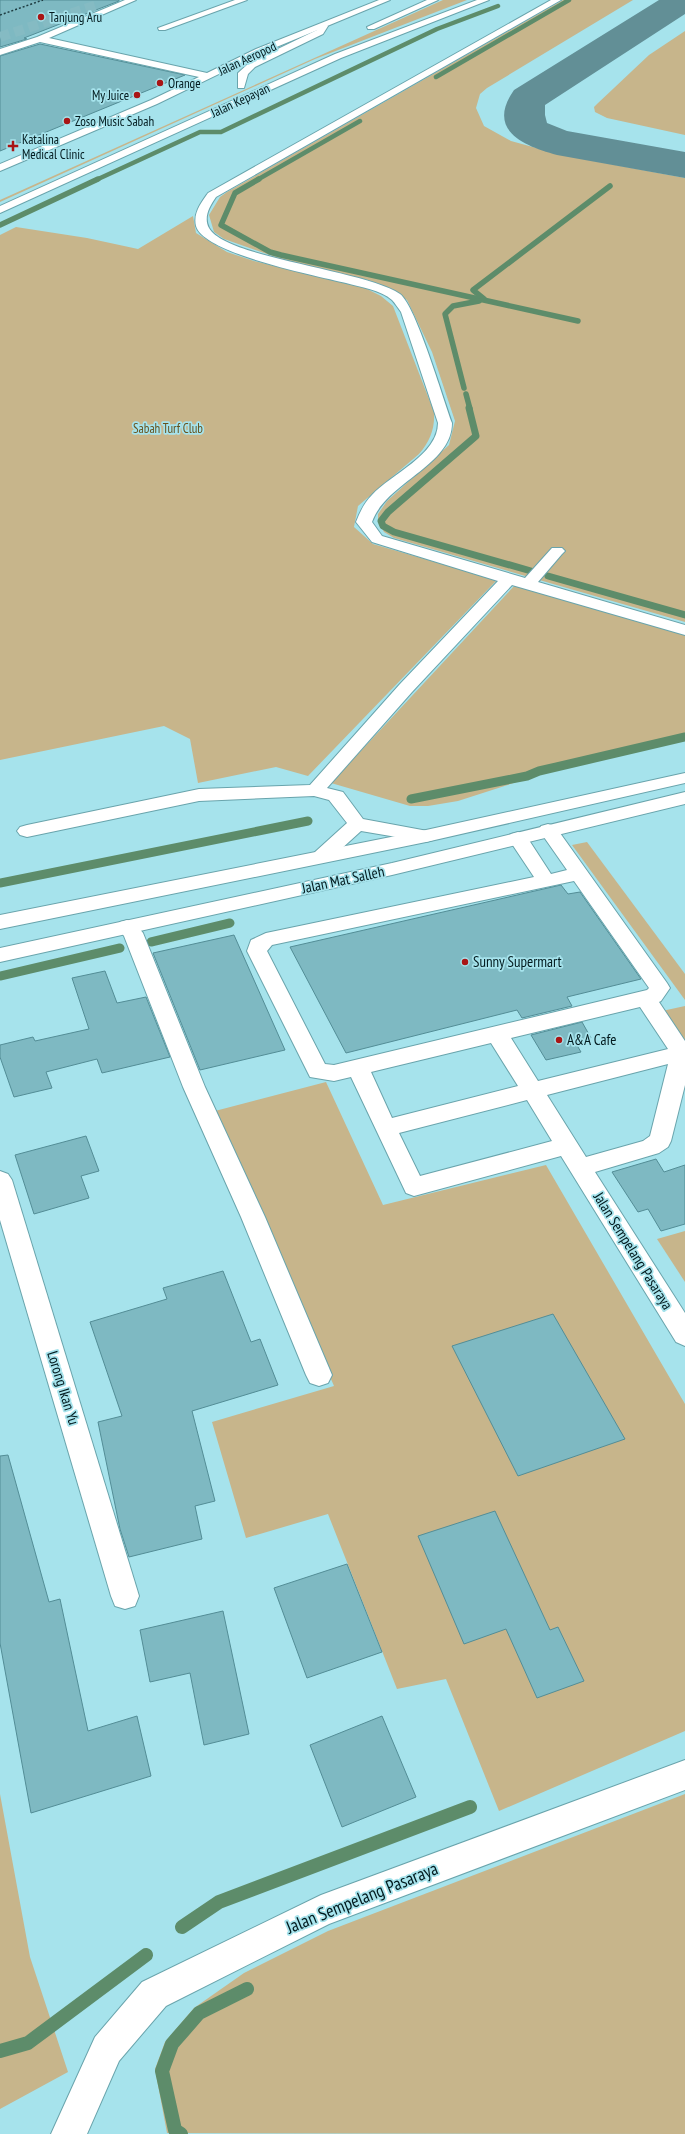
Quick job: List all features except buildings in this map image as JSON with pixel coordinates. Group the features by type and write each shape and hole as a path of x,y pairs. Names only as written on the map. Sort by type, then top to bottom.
{"main road":[{"path":"0,52 40,39 132,0"},
{"path":"162,28 243,0"},
{"name":"Jalan Aeropod","path":"0,168 209,76 259,51 386,0"},
{"path":"359,33 434,0"},
{"name":"Jalan Kepayan","path":"0,210 338,56 485,0"},
{"path":"557,0 212,195 205,205 201,218 202,228 206,234 231,248 372,286 396,297 407,312 414,327 445,424 444,436 431,452 373,502 366,513 364,522 377,538 396,546 529,583 685,630"},
{"path":"475,4 495,1"},
{"path":"97,5 115,6"},
{"name":"Jalan Kepayan","path":"255,80 238,88 243,73 252,65 320,32 324,26"},
{"path":"40,39 92,53 150,63 209,76"},
{"path":"140,66 150,63"},
{"path":"529,583 557,551"},
{"path":"315,790 406,688 509,578"},
{"name":"Jalan Mat Salleh","path":"0,922 426,836 685,778"},
{"path":"27,831 199,795 315,790 336,796 357,824 426,836"},
{"name":"Jalan Mat Salleh","path":"0,955 392,869 685,798"},
{"path":"322,856 357,824"},
{"path":"548,830 660,988 654,996 334,1073 318,1071 257,951 258,945 266,940 579,874"},
{"path":"518,838 546,881"},
{"path":"127,927 133,933 194,1088 253,1216 319,1375"},
{"path":"582,1167 651,1147 660,1141 682,1053 645,998"},
{"name":"Jalan Sempelang Pasaraya","path":"497,1034 582,1167 685,1335"},
{"path":"385,1128 682,1053"},
{"path":"358,1067 385,1128 414,1187 568,1145"},
{"name":"Lorong Ikan Yu","path":"0,1180 126,1596"},
{"name":"Jalan Sempelang Pasaraya","path":"69,2134 107,2049 154,1994 321,1911 685,1775"}],"green space":[{"path":"443,0 467,0 315,59 0,202 0,200"},
{"path":"563,0 633,0 487,88 480,94 476,108 484,126 511,141 562,155 685,178 685,622 394,538 384,532 378,521 378,514 387,501 449,445 455,421 432,352 407,300 387,287 368,280 284,260 224,239 214,232 209,215 220,197 227,192"},
{"path":"685,31 685,135 607,118 595,112 594,107 649,55"},
{"name":"Sabah Turf Club","path":"193,216 196,233 227,252 254,261 365,288 381,296 393,306 434,412 434,424 429,439 419,454 358,506 354,527 373,544 497,580 308,776 276,767 198,783 190,739 164,726 0,760 0,235 16,227 87,238 138,249"},
{"path":"516,584 685,634 685,739 566,766 458,801 428,806 410,806 331,783"},
{"path":"587,842 685,974 685,1000 572,845"},
{"path":"685,1006 685,1043 662,1011"},
{"path":"326,1082 383,1205 546,1165 685,1404 685,1731 499,1811 446,1679 397,1689 328,1514 246,1538 212,1422 334,1386 215,1111"},
{"path":"685,1231 685,1282 657,1239"},
{"path":"0,1794 30,1957 68,2072 0,2109"},
{"path":"685,1794 685,2134 167,2133 155,2069 165,2042 194,2008 244,1973 328,1931"}],"waterway":[{"path":"436,77 569,0"},
{"path":"96,180 200,132 221,132 437,29 498,6"},
{"path":"257,180 360,121"},
{"path":"0,225 98,179"},
{"path":"259,179 235,193 221,225 270,252 578,321"},
{"path":"484,299 473,290 610,186"},
{"path":"464,388 445,314 453,306 479,301"},
{"path":"466,394 470,409"},
{"path":"469,408 476,436 388,512 381,521 383,526 394,532 531,571"},
{"path":"548,576 685,615"},
{"path":"411,799 527,776 539,771 685,737"},
{"path":"0,883 308,821"},
{"path":"151,942 230,923"},
{"path":"0,976 120,948"},
{"path":"182,1927 219,1902 470,1807"},
{"path":"0,2051 28,2043 146,1955"},
{"path":"181,2134 175,2130 162,2071 172,2044 199,2013 247,1989"}],"taxiway":[{"path":"683,0 528,99 524,115 531,131 557,142 685,165"}],"tunnel":[{"path":"0,37 97,5"}],"railway":[{"path":"0,15 43,0"}],"place":[{"name":"Tanjung Aru","path":"41,17"},
{"name":"Orange","path":"160,83"},
{"name":"My Juice","path":"137,95"},
{"name":"Zoso Music Sabah","path":"67,121"},
{"name":"Katalina Medical Clinic","path":"13,146"},
{"name":"Sunny Supermart","path":"465,962"},
{"name":"A&A Cafe","path":"559,1040"}]}
